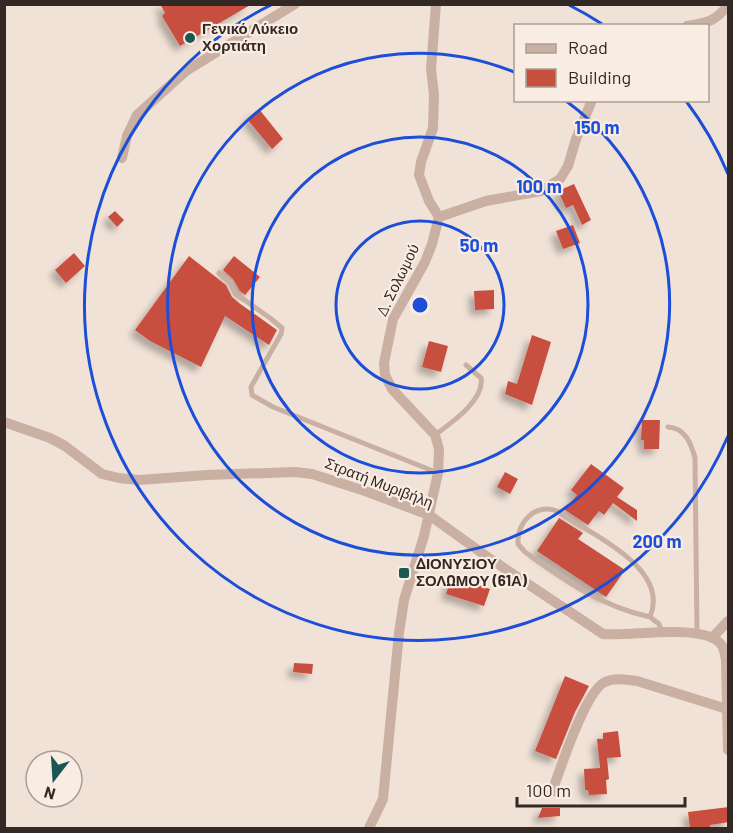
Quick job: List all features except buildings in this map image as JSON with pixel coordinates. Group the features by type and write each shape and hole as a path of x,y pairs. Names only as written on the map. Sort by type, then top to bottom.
{"street":[{"path":"122,158 127,136 137,115 186,71 295,4"},
{"path":"436,4 431,69 434,102 433,128 419,175 429,201 440,217 486,201 541,191 560,179 568,166 591,102"},
{"path":"698,24 709,22 719,16 729,5"},
{"name":"Δ. Σολωμού","path":"435,435 392,389 385,375 384,363 393,319 425,262 440,217"},
{"name":"Στρατή Μυριβήλη","path":"4,422 65,446 102,474 139,480 207,475 295,472 312,474 429,515 603,634 619,636 662,632 697,634 712,638"},
{"path":"369,828 383,799 404,600 429,515 438,473 439,449 435,435"},
{"path":"729,621 712,638 719,642 724,650 728,688 729,750"},
{"path":"552,792 584,710 603,683 622,679 637,681 727,709"}],"lane":[{"path":"219,273 230,282 236,294 282,328 281,334 251,387 252,395 273,407 438,473"},
{"path":"435,435 453,421 481,390 482,378 466,365"},
{"path":"668,427 686,435 695,458 697,634"},
{"path":"650,617 654,607 650,584 632,559 549,508 532,513 521,524 518,544 525,552 598,600 631,613 650,617 659,624 662,632"}],"place":[{"name":"Γενικό Λύκειο Χορτιάτη","path":"190,38"},
{"name":"ΔΙΟΝΥΣΙΟΥ ΣΟΛΩΜΟΥ (61Α)","path":"404,573"}]}
